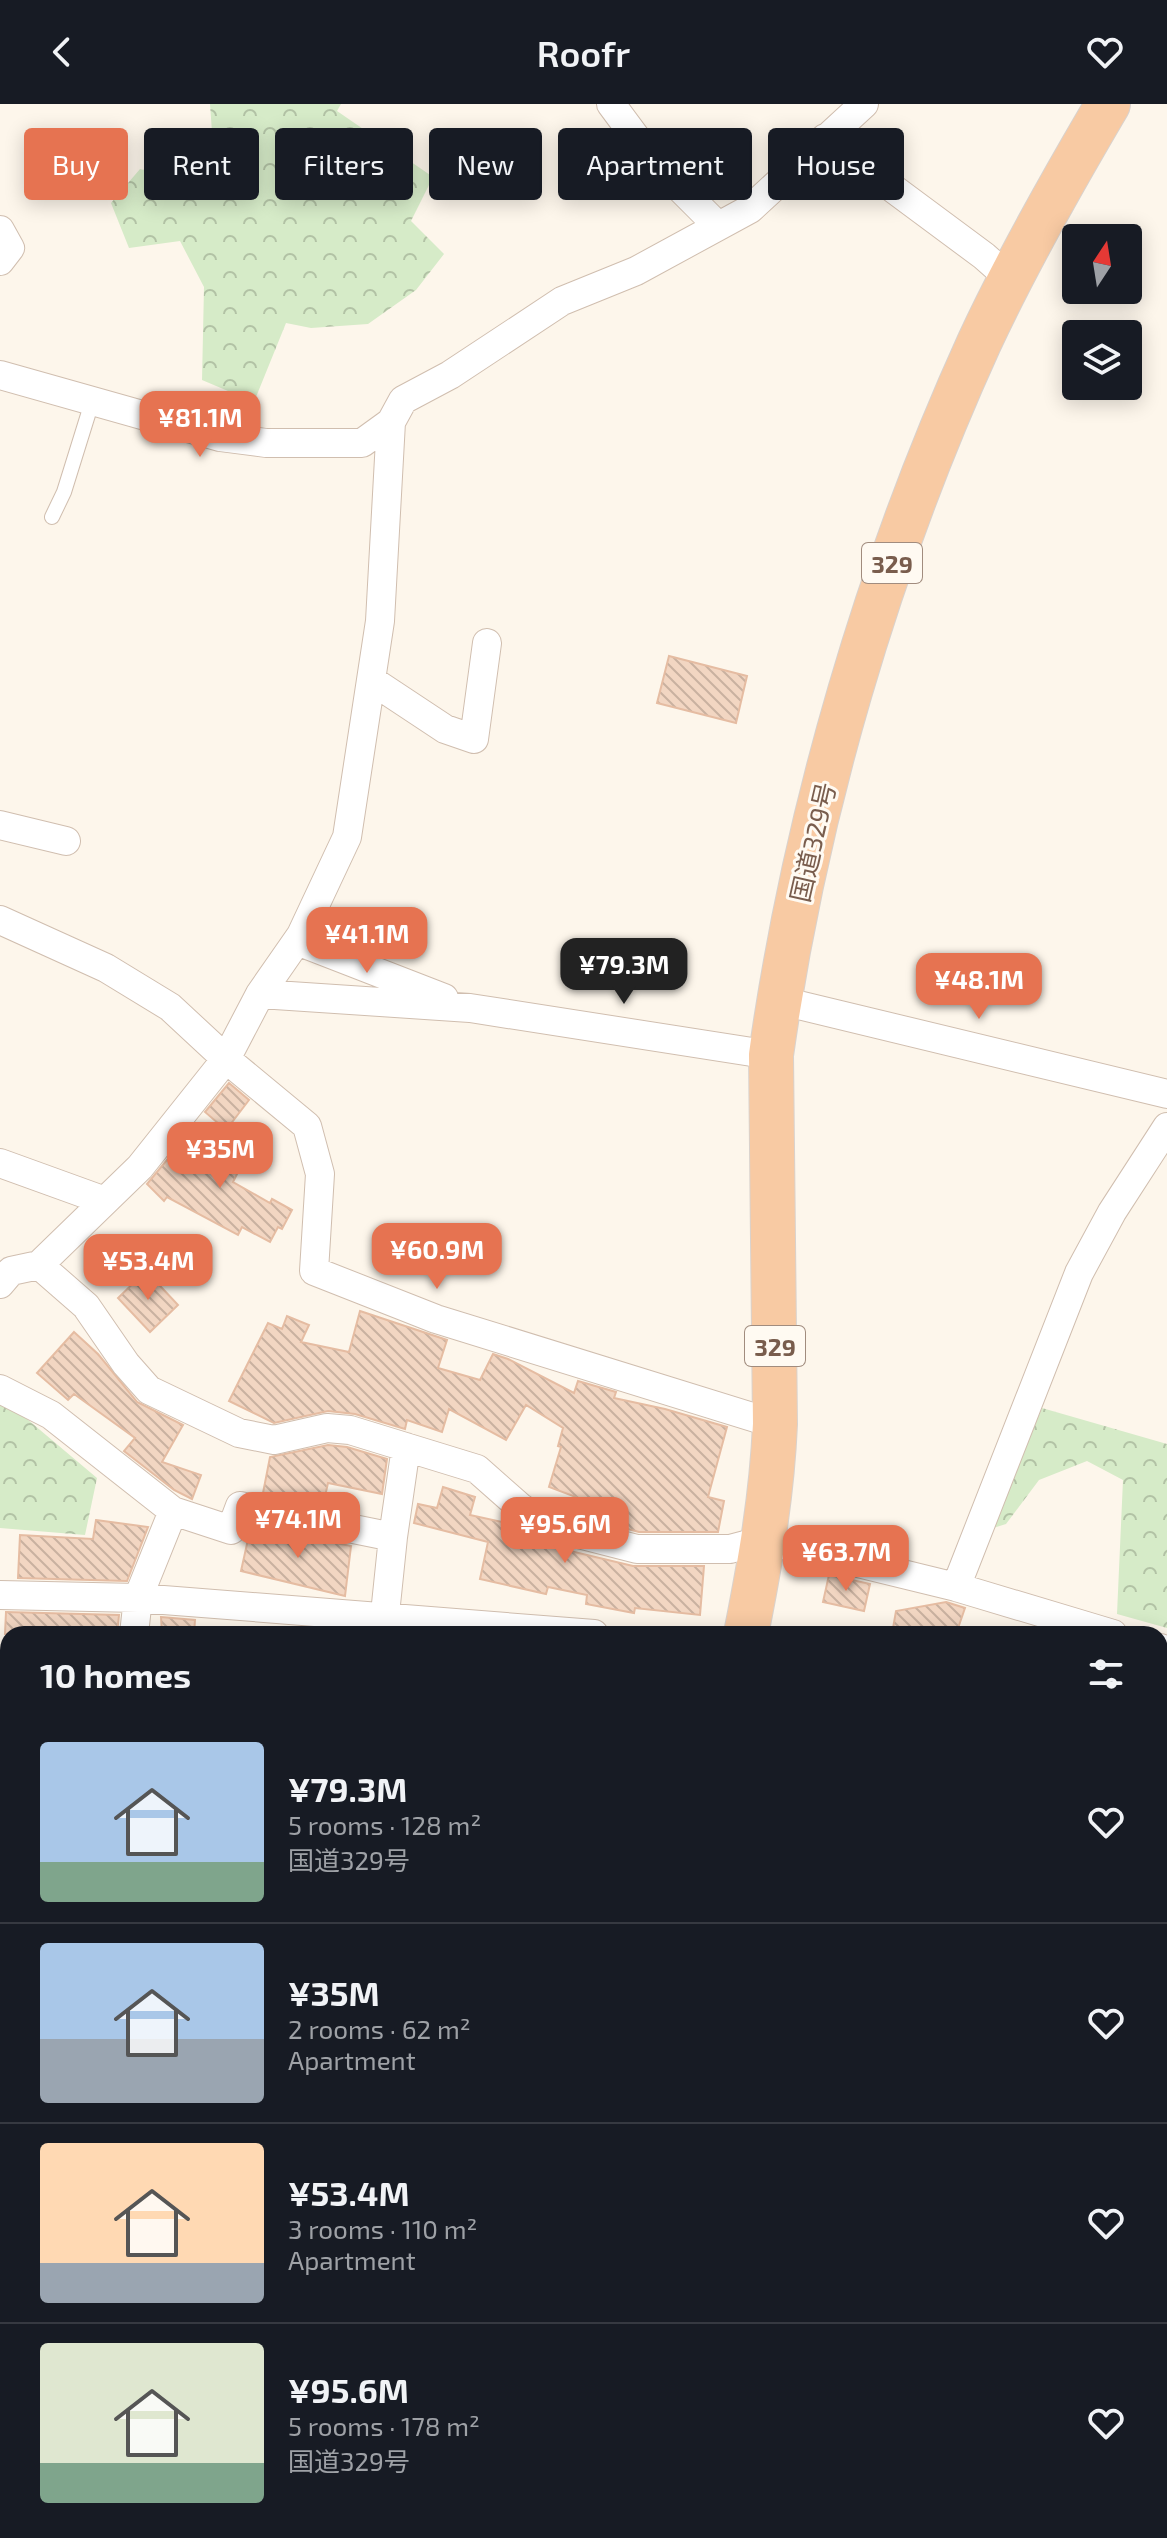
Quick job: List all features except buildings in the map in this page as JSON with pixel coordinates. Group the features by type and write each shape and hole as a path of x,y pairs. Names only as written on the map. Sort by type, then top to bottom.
{"highway":[{"name":"国道329号","path":"748,1626 764,1540 775,1424 771,1055 778,1000 806,861 835,748 907,517 949,412 1010,279 1108,104"}],"street":[{"path":"611,104 654,162 718,226"},
{"path":"836,128 864,104"},
{"path":"4,1273 39,1265 140,1167 226,1059 260,994 297,941 347,837 380,621 391,422 403,400 450,375 562,301 636,271 750,209 768,192"},
{"path":"904,197 1010,279"},
{"path":"0,230 10,248 0,261"},
{"path":"0,375 220,437 266,443 362,443 391,422"},
{"path":"371,680 445,729 474,739 487,643"},
{"path":"0,825 66,841"},
{"path":"0,920 106,968 170,1007 226,1059 307,1126 320,1174 314,1271 436,1319 775,1424"},
{"path":"297,941 470,1008"},
{"path":"260,994 470,1008 771,1055"},
{"path":"778,1000 1167,1094"},
{"path":"956,1587 1079,1273 1112,1212 1167,1127"},
{"path":"0,1163 105,1201"},
{"path":"39,1265 86,1306 126,1364 149,1390 239,1433 274,1440 327,1428 350,1430 477,1469 547,1526 637,1549 730,1549 764,1540 956,1587 1086,1626"},
{"path":"0,1389 51,1415 173,1511 231,1530 240,1506 393,1537"},
{"path":"0,1595 138,1598 384,1626 406,1447"},
{"path":"135,1626 138,1598 173,1511"}],"lane":[{"path":"52,517 64,492 92,402"}],"green space":[{"path":"210,104 341,104 337,111 362,128 275,128 275,200 413,200 413,163 429,174 429,185 411,221 444,254 416,290 368,324 311,328 286,323 254,402 202,380 204,287 180,241 129,248 111,203 114,200 128,200 128,183 140,169 144,170 144,200 259,200 259,128 212,128"},
{"path":"0,1403 27,1419 97,1478 85,1535 0,1528"},
{"path":"1042,1408 1167,1444 1167,1626 1117,1614 1123,1480 1087,1461 1039,1480 1006,1524 990,1529"}]}
